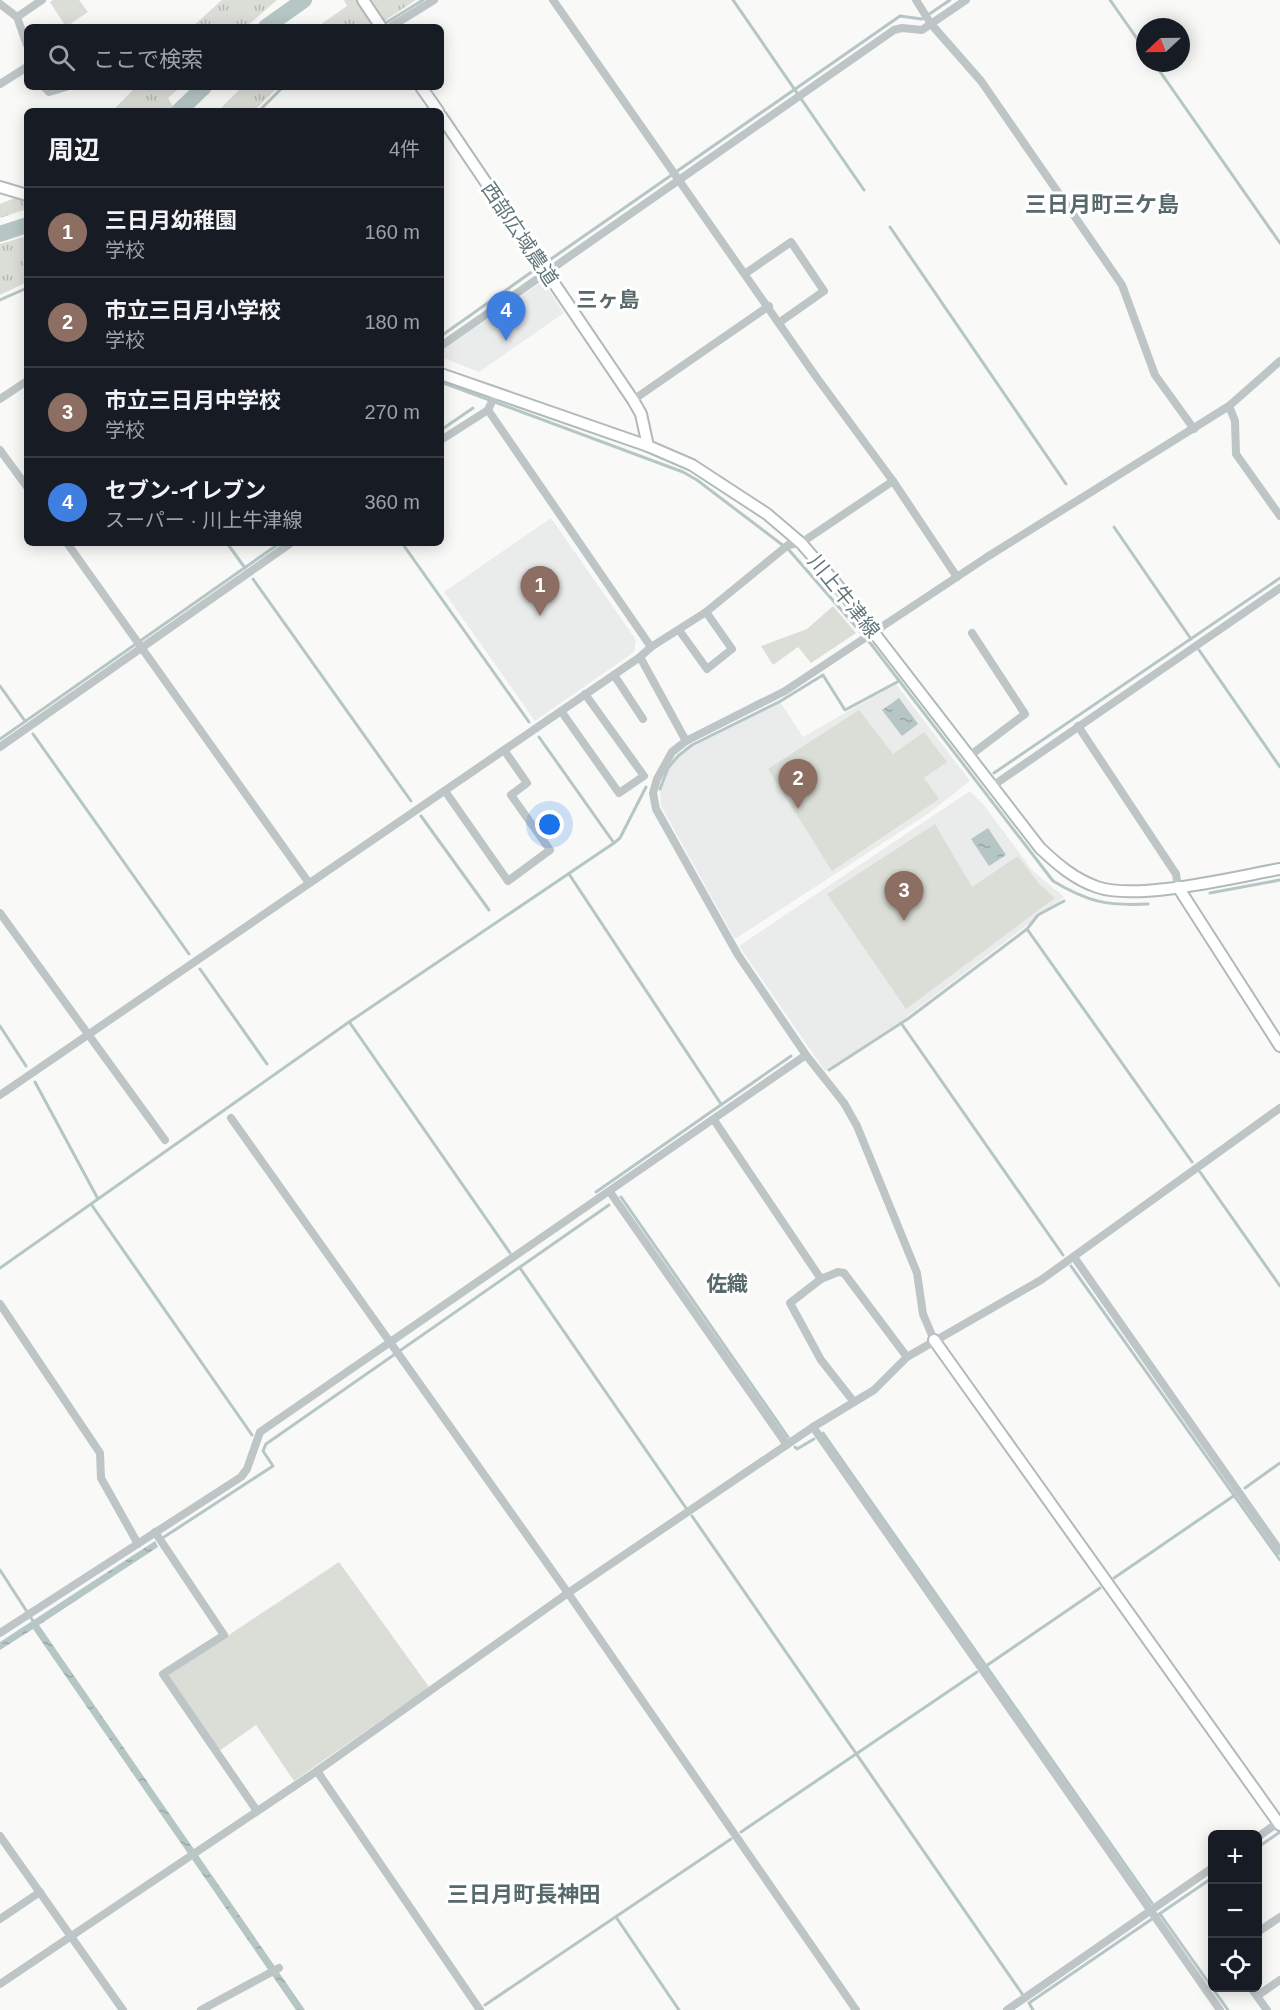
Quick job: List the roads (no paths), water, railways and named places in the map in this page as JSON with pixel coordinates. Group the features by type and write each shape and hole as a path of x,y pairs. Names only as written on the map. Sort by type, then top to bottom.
{"main road":[{"path":"366,3 384,24"},
{"path":"424,90 436,108"},
{"name":"西部広域農道","path":"444,120 633,400 641,414 648,446"},
{"path":"0,187 23,194"},
{"name":"川上牛津線","path":"444,375 495,395 648,446 714,478 767,514 801,543 867,635 1040,848 1060,867 1081,880 1115,890 1178,887 1280,868"},
{"path":"1178,887 1280,1046"},
{"path":"934,1340 1279,1823"}],"street":[{"path":"17,17 42,0"},
{"path":"391,24 434,0"},
{"path":"553,0 746,273 817,378 894,481 957,577"},
{"path":"916,0 931,24 981,81 1122,285 1155,375 1194,429"},
{"path":"444,344 894,30 902,28 922,30 966,0"},
{"path":"0,4 17,17 24,37"},
{"path":"0,84 24,69"},
{"path":"746,273 790,242 824,291 780,322"},
{"path":"633,400 769,306"},
{"path":"934,1340 923,1314 916,1273 864,1142 844,1103 806,1055 738,955 656,809 654,793 657,779 672,752 686,741 785,691 957,577 1229,406 1280,361"},
{"path":"0,399 24,383"},
{"path":"444,438 488,410 495,395"},
{"path":"1229,406 1235,421 1236,454 1280,516"},
{"path":"488,410 651,647"},
{"path":"0,450 24,483"},
{"path":"0,1095 614,675 651,647 706,612 785,548 801,543 894,481"},
{"path":"69,546 309,883"},
{"path":"0,747 287,546"},
{"path":"991,787 1280,588"},
{"path":"679,630 707,669 732,649 706,612"},
{"path":"968,757 1025,714 972,633"},
{"path":"640,657 686,741"},
{"path":"614,675 643,719"},
{"path":"561,711 619,793 644,776 585,694"},
{"path":"1078,726 1176,874 1178,887"},
{"path":"445,790 508,880 550,850 511,795 527,783 504,750"},
{"path":"0,913 165,1140"},
{"path":"0,1632 241,1477 247,1469 260,1432 806,1055"},
{"path":"0,1984 317,1771 568,1593 813,1427 874,1390 908,1357 934,1340 947,1336 984,1314 1074,1257 1280,1108"},
{"path":"231,1119 568,1593 856,2010"},
{"path":"714,1120 820,1279"},
{"path":"610,1192 787,1445"},
{"path":"1074,1257 1280,1551"},
{"path":"854,1402 821,1360 790,1303 820,1279 838,1272 844,1274 908,1357"},
{"path":"0,1304 100,1453 101,1478 138,1544"},
{"path":"813,1427 1220,2010"},
{"path":"155,1533 224,1635 163,1674 257,1811"},
{"path":"317,1771 480,2010"},
{"path":"1262,1834 1279,1823"},
{"path":"0,1836 123,2010"},
{"path":"1008,2010 1208,1871"},
{"path":"0,1919 40,1892"},
{"path":"1262,1929 1280,1917"},
{"path":"201,2010 279,1968"},
{"path":"1257,1996 1280,1980"},
{"path":"1254,1992 1267,2010"}],"water":[{"path":"899,698 918,724 902,736 882,710"},
{"path":"988,828 1006,855 989,866 971,839"},
{"path":"155,1541 158,1547 39,1625 305,2010 296,2010 33,1629 0,1650 0,1642"}],"waterway":[{"path":"270,24 304,0"},
{"path":"384,24 423,0"},
{"path":"733,0 864,190"},
{"path":"551,259 900,16 922,19 950,0"},
{"path":"1110,0 1136,37"},
{"path":"1160,72 1280,243"},
{"path":"182,108 201,90"},
{"path":"262,108 280,90"},
{"path":"0,234 24,226"},
{"path":"890,227 1066,484"},
{"path":"444,334 533,271"},
{"path":"0,300 24,289"},
{"path":"444,383 683,472 697,480 789,550 871,644 1053,881 1077,894 1098,901 1148,904"},
{"path":"444,428 473,408"},
{"path":"1114,527 1191,639"},
{"path":"229,546 245,568"},
{"path":"0,739 276,546"},
{"path":"404,546 529,722"},
{"path":"994,773 1280,578"},
{"path":"253,579 411,801"},
{"path":"1199,650 1280,767"},
{"path":"660,789 668,768 692,745 779,702 823,675 845,710 899,681"},
{"path":"0,686 25,721"},
{"path":"33,734 189,954"},
{"path":"539,737 614,843"},
{"path":"0,1268 349,1022 614,843 620,838 646,787"},
{"path":"421,816 489,910"},
{"path":"569,874 721,1104"},
{"path":"1210,893 1280,880"},
{"path":"829,1070 909,1018 1027,929 1038,915 1064,901"},
{"path":"1027,929 1192,1162"},
{"path":"200,969 267,1064"},
{"path":"350,1023 510,1253"},
{"path":"901,1023 1063,1255"},
{"path":"0,1026 26,1066"},
{"path":"596,1192 791,1056"},
{"path":"35,1082 98,1199"},
{"path":"1200,1172 1280,1286"},
{"path":"621,1197 788,1437"},
{"path":"91,1204 252,1435"},
{"path":"161,1539 273,1466 263,1451 266,1444 609,1205"},
{"path":"1071,1266 1280,1560"},
{"path":"520,1268 686,1508"},
{"path":"823,1433 1152,1903"},
{"path":"795,1447 797,1449 814,1439"},
{"path":"1245,1488 1280,1463"},
{"path":"1114,1578 1235,1495"},
{"path":"692,1516 1023,1995"},
{"path":"0,1570 33,1621"},
{"path":"986,1666 1100,1588"},
{"path":"741,1832 977,1672"},
{"path":"1262,1844 1280,1832"},
{"path":"485,2005 731,1839"},
{"path":"1033,2010 1029,2003 1208,1881"},
{"path":"1160,1914 1228,2010"},
{"path":"616,1917 679,2010"}],"place":[{"name":"セブン-イレブン","path":"506,341"},
{"name":"三日月幼稚園","path":"540,616"},
{"name":"市立三日月小学校","path":"798,809"},
{"name":"市立三日月中学校","path":"904,921"}],"district":[{"name":"三日月町三ケ島","path":"1102,204"},
{"name":"三ヶ島","path":"608,300"},
{"name":"佐織","path":"727,1284"},
{"name":"三日月町長神田","path":"524,1894"}]}
